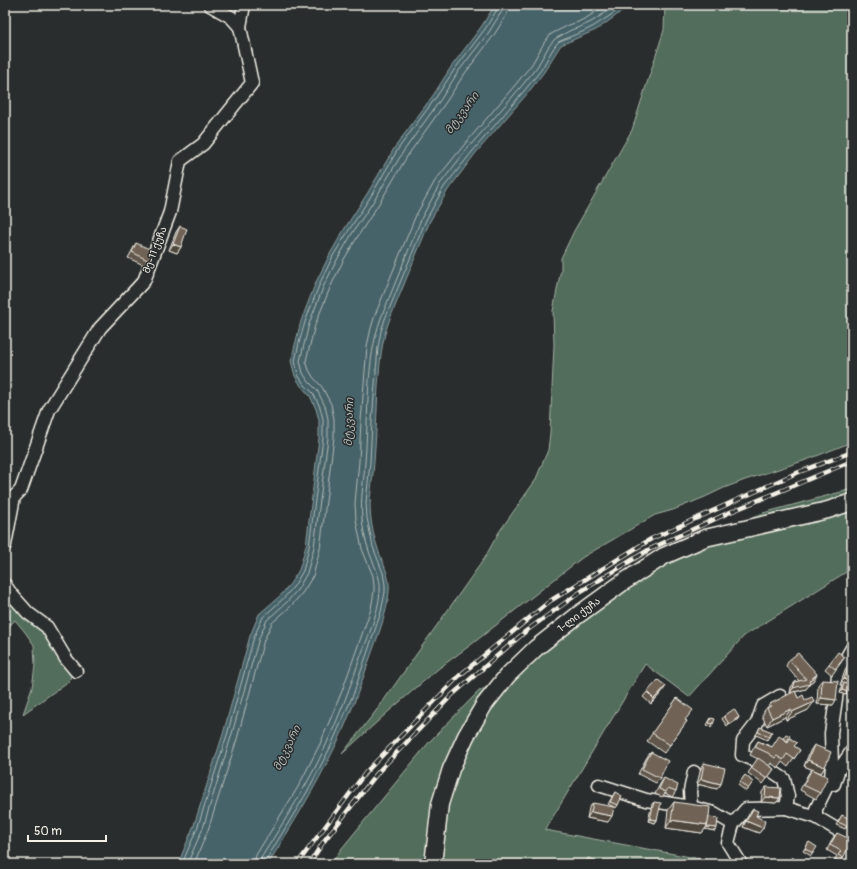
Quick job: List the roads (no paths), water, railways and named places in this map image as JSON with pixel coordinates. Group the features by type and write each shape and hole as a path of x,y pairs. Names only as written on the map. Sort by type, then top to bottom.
{"main road":[{"name":"1-ლი ქუჩა","path":"433,864 440,804 451,769 466,736 484,705 507,676 536,648 622,583 664,556 705,538 828,510 852,502"}],"street":[{"path":"210,5 231,17 240,27"},
{"name":"მე-11 ქუჩა","path":"13,496 49,410 100,328 144,281 170,212 180,161 203,144 252,83 240,27 244,5"},
{"path":"5,545 13,496"},
{"path":"5,586 28,613 47,628 76,671"},
{"path":"816,813 831,778 831,732 837,692 838,672 852,648"},
{"path":"780,696 763,706 757,723 743,741 742,755 760,763 784,779 788,796 786,808"},
{"path":"816,813 833,788 838,771 852,751"},
{"path":"691,807 690,791 694,772"},
{"path":"599,786 646,800 691,807 714,813 733,824"},
{"path":"741,864 728,843 733,824 746,809 786,808 816,813 843,833 852,837"}],"water":[{"name":"მტკვარი","path":"495,5 629,5 596,30 561,45 544,72 527,94 475,154 448,190 430,221 389,321 384,337 380,361 375,452 370,498 371,522 374,536 389,580 388,600 381,626 353,706 344,729 326,766 268,864 178,864 194,825 223,734 250,636 259,614 281,595 299,570 306,546 319,438 319,420 310,396 295,376 291,361 301,321 316,282 345,228 395,147 434,94 451,67 481,27"}],"railway":[{"path":"297,864 366,772 459,676 550,601 651,539 794,474 852,452"},
{"path":"309,864 324,841 379,771 452,695 526,631 583,590 650,549 728,513 852,461"}]}
